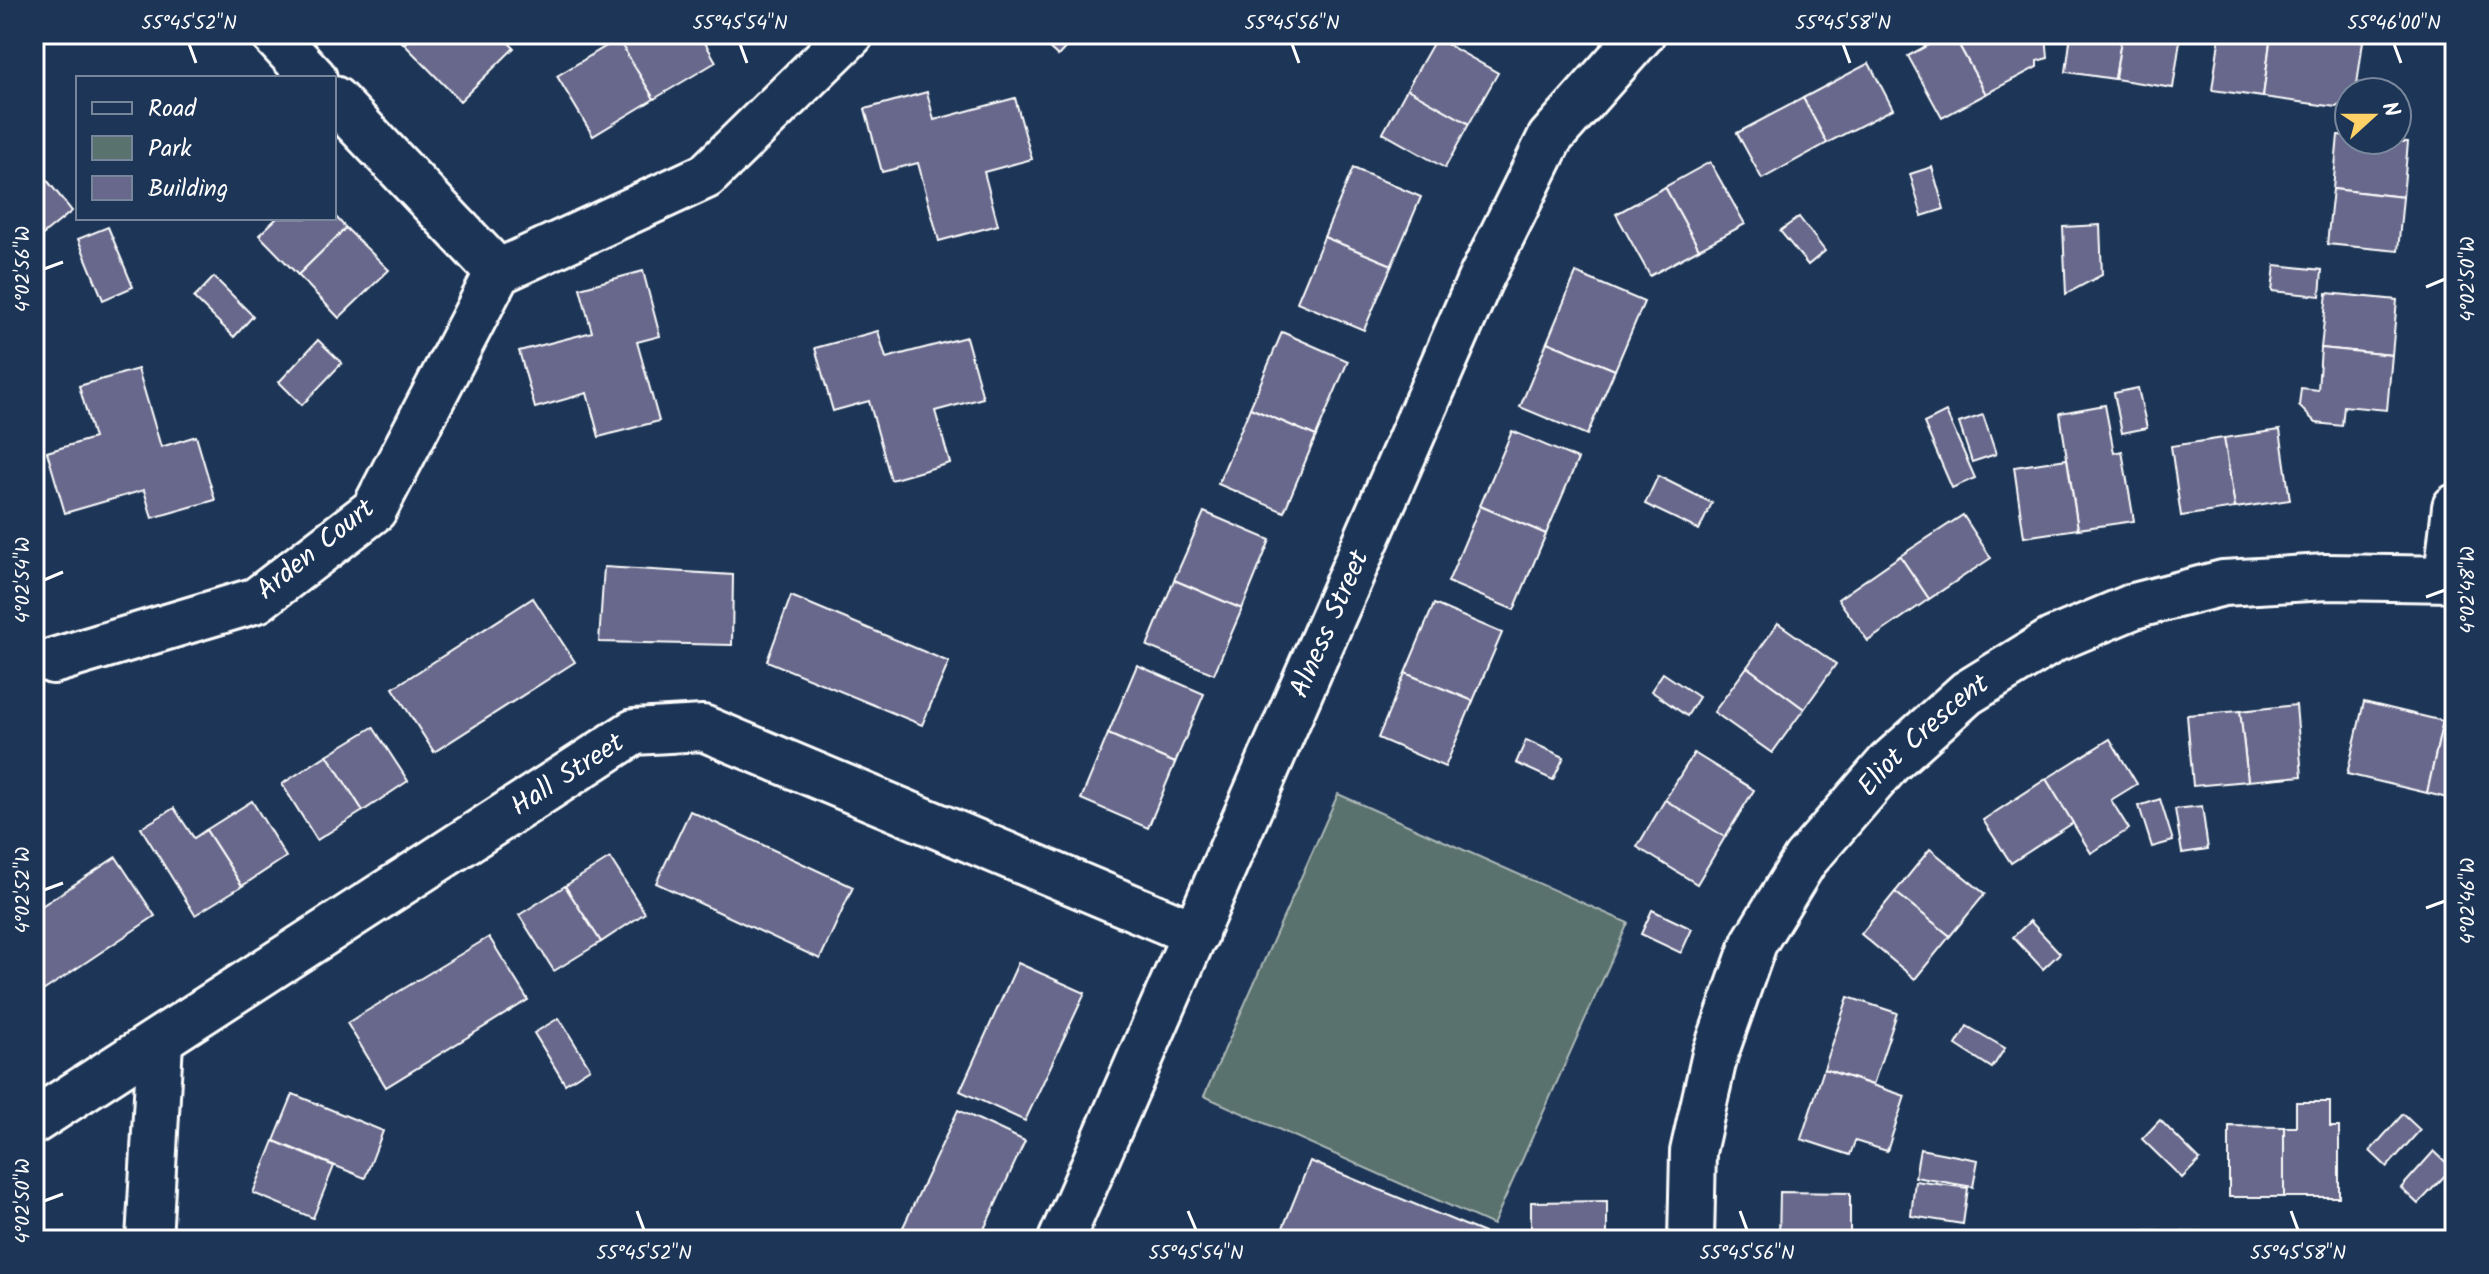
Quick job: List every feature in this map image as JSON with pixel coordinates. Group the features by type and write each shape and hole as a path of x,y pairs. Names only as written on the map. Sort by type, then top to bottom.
{"street":[{"path":"273,34 312,76"},
{"path":"336,101 498,272 706,176 851,34"},
{"name":"Alness Street","path":"1061,1240 1479,282 1550,138 1642,34"},
{"name":"Arden Court","path":"53,661 257,600 374,510 498,272"},
{"path":"2451,577 2455,507"},
{"name":"Eliot Crescent","path":"1691,1240 1693,1152 1715,1054 1754,943 1805,860 1889,763 1967,693 2053,640 2134,606 2208,587 2326,577 2451,577"},
{"name":"Hall Street","path":"34,1121 634,732 703,728 1196,934"},
{"path":"149,1240 160,1042"}],"green space":[{"path":"1338,794 1628,923 1493,1225 1204,1096"}],"building":[{"path":"394,34 414,34 404,44"},
{"path":"414,34 500,34 514,48 460,101 404,44"},
{"path":"627,34 700,34 716,62 654,99 618,39"},
{"path":"1034,34 1078,34 1058,56"},
{"path":"1953,34 1986,94 1942,118 1908,56"},
{"path":"1953,34 2046,34 2048,58 2037,61 2037,67 1986,94"},
{"path":"2071,34 2122,34 2115,79 2066,72"},
{"path":"2122,34 2181,34 2173,88 2115,79"},
{"path":"2220,34 2271,34 2263,97 2212,90"},
{"path":"2271,34 2315,34 2363,41 2358,76 2333,76 2333,107 2263,97"},
{"path":"1436,38 1498,73 1469,124 1407,89"},
{"path":"618,39 654,99 593,136 557,76"},
{"path":"1869,63 1893,109 1827,143 1803,98"},
{"path":"1407,89 1469,124 1445,168 1383,133"},
{"path":"927,92 934,120 1015,98 1032,159 984,172 998,225 939,241 918,163 882,172 865,109"},
{"path":"1803,98 1827,143 1762,179 1737,133"},
{"path":"2336,156 2407,156 2403,197 2333,189"},
{"path":"1710,162 1745,224 1699,249 1665,187"},
{"path":"34,164 72,211 34,242"},
{"path":"1932,167 1944,209 1922,216 1910,174"},
{"path":"1353,168 1421,197 1392,265 1324,237"},
{"path":"1665,187 1699,249 1650,276 1616,214"},
{"path":"2333,189 2403,197 2398,251 2327,244"},
{"path":"336,217 346,228 298,275 259,235 275,220 336,220"},
{"path":"1799,217 1825,251 1808,265 1780,231"},
{"path":"2100,225 2102,275 2066,294 2063,227"},
{"path":"108,227 133,287 103,300 78,239"},
{"path":"346,228 389,270 339,318 298,275"},
{"path":"1324,237 1392,265 1364,330 1297,302"},
{"path":"2275,265 2322,270 2320,296 2272,291"},
{"path":"643,271 660,336 637,342 659,421 599,437 587,393 535,408 519,351 592,332 580,288"},
{"path":"1576,273 1644,302 1615,370 1547,342"},
{"path":"214,277 253,316 234,337 194,298"},
{"path":"2327,293 2397,300 2392,355 2321,348"},
{"path":"878,331 886,358 966,337 983,398 935,411 950,463 891,480 869,401 833,411 815,348"},
{"path":"1282,332 1348,361 1316,436 1250,408"},
{"path":"34,340 46,356 34,365"},
{"path":"318,340 342,363 302,405 279,382"},
{"path":"1547,342 1615,370 1587,435 1520,407"},
{"path":"2321,348 2392,355 2387,410 2344,406 2342,426 2316,423 2299,406 2301,388 2318,390"},
{"path":"138,369 161,447 196,436 215,500 152,518 144,490 65,513 47,452 94,438 79,386"},
{"path":"2138,388 2147,428 2122,433 2114,393"},
{"path":"2105,405 2114,453 2122,451 2134,521 2078,529 2060,413"},
{"path":"1250,408 1316,436 1284,512 1218,484"},
{"path":"1946,412 1975,478 1952,488 1924,423"},
{"path":"1983,415 1996,454 1972,462 1959,423"},
{"path":"2280,430 2290,500 2235,508 2224,438"},
{"path":"1512,431 1578,459 1546,534 1480,506"},
{"path":"2224,438 2235,508 2181,516 2171,446"},
{"path":"2067,459 2078,529 2024,537 2014,467"},
{"path":"1658,476 1712,503 1699,530 1645,504"},
{"path":"1480,506 1546,534 1514,610 1448,582"},
{"path":"1204,512 1270,540 1242,609 1174,580"},
{"path":"1963,515 1991,558 1929,599 1900,556"},
{"path":"1900,556 1929,599 1868,641 1838,599"},
{"path":"604,567 733,575 732,645 599,642"},
{"path":"1174,580 1242,609 1214,674 1147,646"},
{"path":"791,596 949,662 922,725 767,661"},
{"path":"533,598 575,662 434,752 393,688"},
{"path":"1434,604 1502,633 1473,701 1405,673"},
{"path":"1778,623 1836,664 1804,709 1747,667"},
{"path":"1137,665 1204,694 1175,763 1108,734"},
{"path":"1747,667 1804,709 1772,753 1714,712"},
{"path":"1405,673 1473,701 1445,767 1378,738"},
{"path":"1663,673 1699,697 1687,716 1651,691"},
{"path":"2364,702 2443,721 2427,793 2347,774"},
{"path":"2296,705 2302,776 2248,781 2240,711"},
{"path":"2240,711 2248,781 2193,786 2187,715"},
{"path":"2443,721 2455,724 2455,800 2427,793"},
{"path":"373,727 408,781 363,811 327,755"},
{"path":"1108,734 1175,763 1148,828 1081,799"},
{"path":"2110,739 2137,784 2111,800 2129,829 2091,853 2046,779"},
{"path":"1526,740 1564,757 1553,780 1516,763"},
{"path":"1694,753 1754,790 1725,837 1665,800"},
{"path":"327,755 363,811 317,840 282,784"},
{"path":"2046,779 2073,823 2011,863 1983,820"},
{"path":"2160,799 2173,841 2152,847 2139,806"},
{"path":"1665,800 1725,837 1697,884 1637,847"},
{"path":"252,801 286,857 242,886 206,830"},
{"path":"2202,806 2208,849 2182,853 2175,809"},
{"path":"174,808 194,838 206,830 242,886 195,915 141,828"},
{"path":"690,811 853,887 820,959 656,883"},
{"path":"1930,849 1985,894 1950,936 1895,892"},
{"path":"116,857 155,916 34,997 34,911"},
{"path":"610,858 645,913 601,942 565,886"},
{"path":"565,886 601,942 554,971 519,915"},
{"path":"1895,892 1950,936 1915,979 1861,934"},
{"path":"1652,910 1692,929 1681,953 1641,934"},
{"path":"2030,921 2060,953 2043,969 2013,937"},
{"path":"489,937 528,1000 386,1087 347,1023"},
{"path":"1018,963 1085,993 1025,1121 960,1091"},
{"path":"1848,997 1897,1013 1873,1085 1824,1069"},
{"path":"559,1018 590,1068 565,1084 534,1033"},
{"path":"1967,1026 2005,1048 1992,1068 1956,1045"},
{"path":"1824,1069 1905,1096 1887,1151 1855,1141 1850,1155 1801,1139"},
{"path":"293,1094 383,1131 365,1178 274,1141"},
{"path":"2296,1102 2330,1102 2330,1127 2339,1127 2339,1197 2284,1197 2284,1127 2296,1127"},
{"path":"958,1110 1025,1141 979,1240 897,1240"},
{"path":"2403,1114 2420,1130 2387,1167 2370,1151"},
{"path":"2160,1120 2200,1160 2182,1178 2142,1139"},
{"path":"2229,1126 2284,1127 2284,1197 2229,1197"},
{"path":"274,1141 334,1166 313,1218 253,1193"},
{"path":"1920,1149 1978,1160 1973,1187 1915,1177"},
{"path":"2434,1151 2452,1168 2418,1204 2401,1188"},
{"path":"1310,1161 1501,1240 1278,1240"},
{"path":"1915,1181 1968,1188 1963,1224 1911,1216"},
{"path":"1780,1192 1850,1193 1850,1240 1779,1240"},
{"path":"1607,1201 1607,1240 1531,1240 1531,1202"},
{"path":"2133,1231 2203,1233 2203,1240 2132,1240"},
{"path":"2455,1232 2455,1240 2373,1240 2373,1234"}]}
